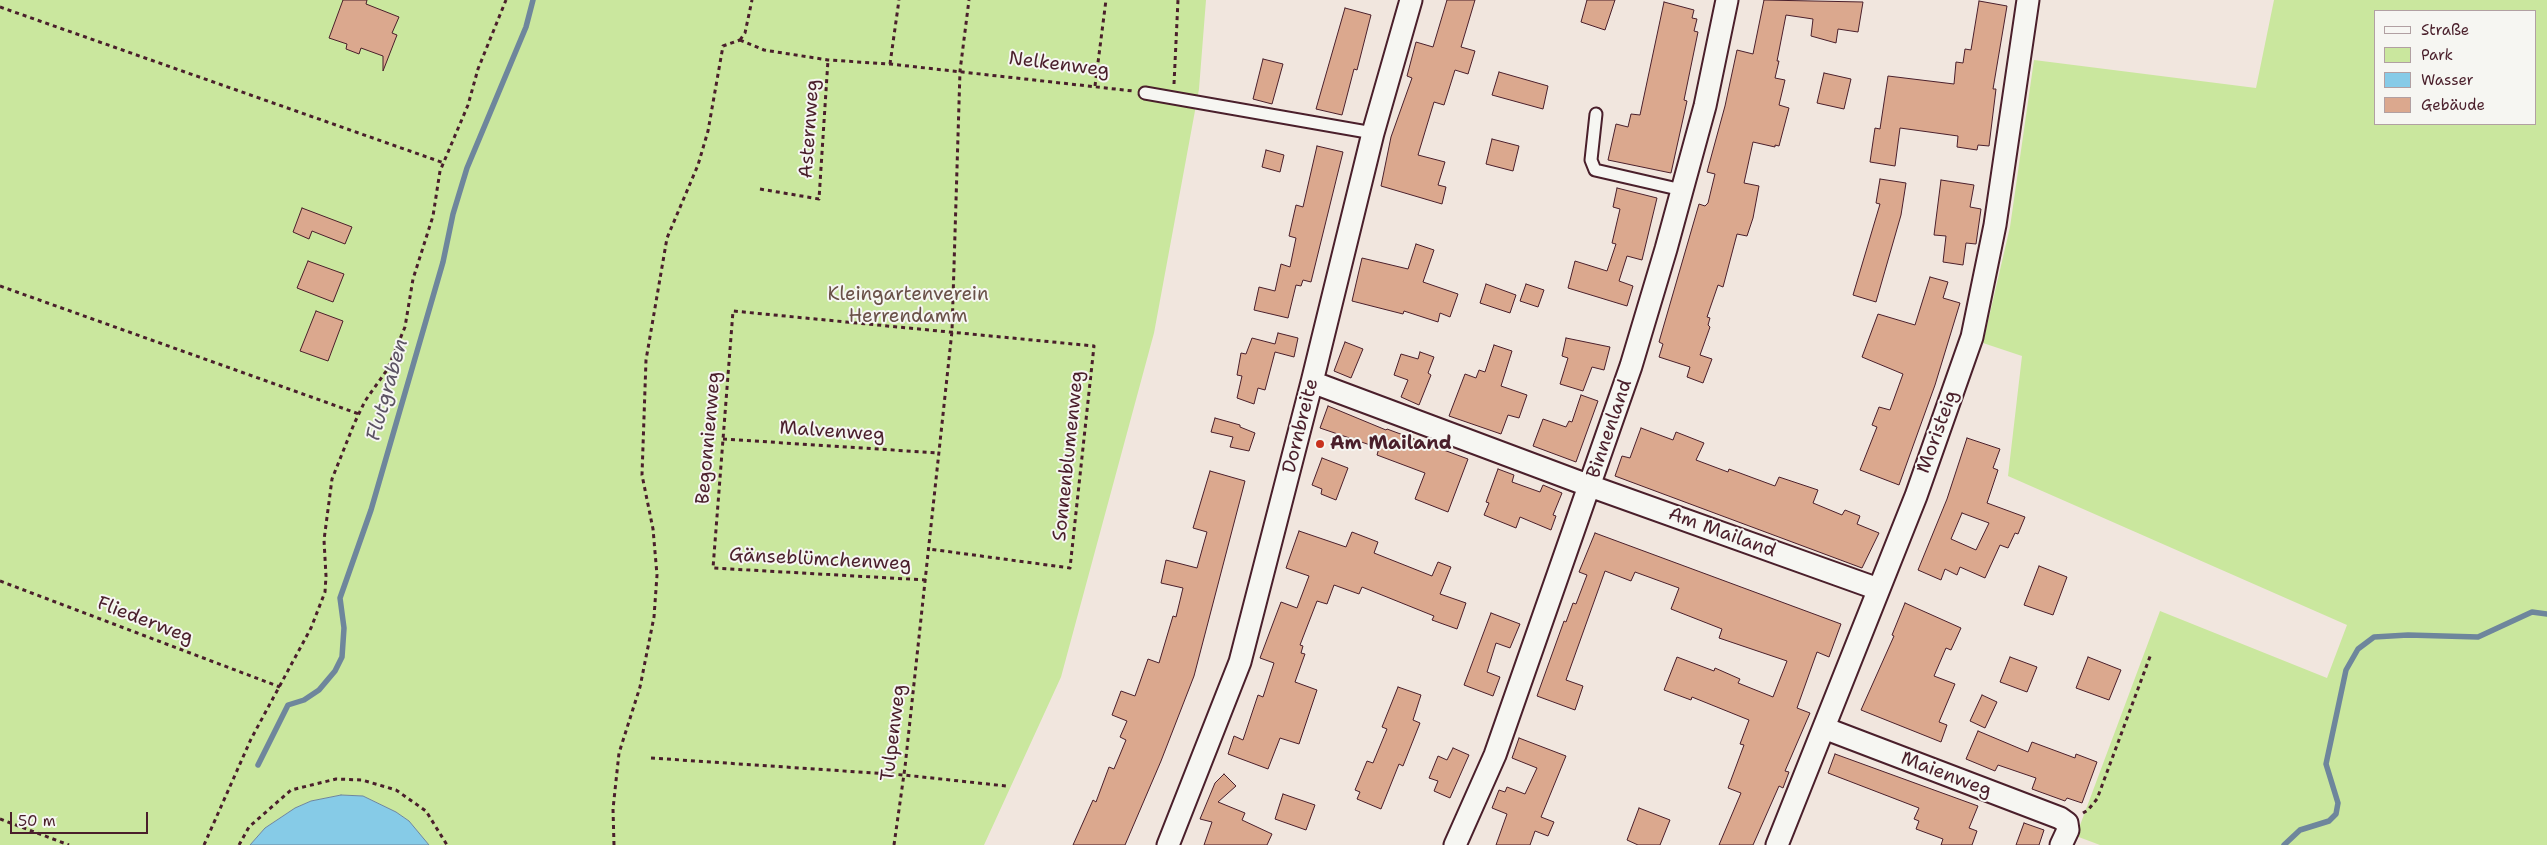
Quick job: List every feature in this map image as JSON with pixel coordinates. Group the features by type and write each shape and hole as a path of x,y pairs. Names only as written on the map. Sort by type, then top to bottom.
{"street":[{"name":"Dornbreite","path":"1168,845 1240,662 1312,382 1373,133 1411,0"},
{"name":"Binnenland","path":"1455,845 1497,748 1631,366 1705,106 1727,0"},
{"name":"Moristeig","path":"1778,845 1916,496 1972,338 1996,225 2028,0"},
{"name":"Am Mailand","path":"1312,382 1590,486 1878,589"},
{"name":"Maienweg","path":"1824,728 2060,818 2067,823"},
{"path":"2061,845 2068,830 2067,823"}],"lane":[{"path":"1145,93 1174,96 1373,133"},
{"path":"1596,114 1591,160 1594,170 1682,190"}],"path":[{"path":"204,845 251,739 311,628 324,592 325,531 332,479 359,414 388,370 405,327 413,279 433,216 444,163 468,105 478,69 506,0"},
{"path":"614,845 613,809 619,753 640,687 654,617 657,575 653,529 642,475 646,360 667,238 698,165 708,131 723,46 740,40 746,32 752,0"},
{"path":"890,64 899,0"},
{"name":"Tulpenweg","path":"894,845 904,775 952,331 960,71 969,0"},
{"path":"1094,86 1106,0"},
{"path":"1174,96 1178,0"},
{"path":"0,7 444,163"},
{"name":"Nelkenweg","path":"740,40 764,50 828,60 960,71 1145,93"},
{"name":"Asternweg","path":"760,189 819,199 828,60"},
{"path":"0,286 359,414"},
{"name":"Begonnienweg","path":"712,568 733,310 952,331"},
{"name":"Sonnenblumenweg","path":"929,549 1070,568 1094,346 952,331"},
{"name":"Malvenweg","path":"723,439 939,453"},
{"name":"Gänseblümchenweg","path":"712,568 926,580"},
{"name":"Fliederweg","path":"0,581 280,687"},
{"path":"2067,823 2088,810 2097,798 2151,654"},
{"path":"651,758 904,775 1006,786"},
{"path":"239,845 249,827 291,790 336,779 362,780 396,790 426,811 446,845"},
{"path":"0,819 69,845"}],"green space":[{"name":"Kleingartenverein Herrendamm","path":"0,0 1206,0 1199,89 1154,333 1061,677 984,845 429,845 409,821 396,812 363,796 341,795 311,801 295,808 265,828 250,845 0,845"},
{"path":"2274,0 2547,0 2547,845 2100,845 2076,836 2160,611 2327,678 2347,625 2008,476 2022,356 1983,343 2010,227 2034,60 2256,88"}],"water":[{"path":"341,795 363,796 396,812 409,821 429,845 250,845 265,828 295,808 311,801"}],"building":[{"path":"343,0 367,0 366,4 399,17 392,33 397,35 383,71 383,56 361,48 359,54 346,49 347,44 329,38"},
{"path":"1447,0 1475,0 1461,47 1475,51 1468,74 1455,70 1444,105 1434,102 1418,155 1445,162 1438,185 1446,187 1442,204 1381,186 1391,137 1412,78 1407,76 1416,42 1433,47"},
{"path":"1587,0 1615,0 1605,30 1581,22"},
{"path":"1764,0 1863,2 1858,32 1838,29 1836,43 1811,36 1813,19 1786,15 1775,78 1785,80 1779,105 1789,108 1779,146 1775,145 1775,147 1753,142 1744,183 1759,186 1753,218 1747,236 1737,234 1723,287 1718,285 1707,317 1710,318 1708,325 1710,327 1700,355 1712,359 1703,383 1687,377 1690,367 1659,357 1663,344 1659,342 1699,204 1705,206 1708,203 1715,174 1707,172 1725,106 1737,50 1753,54"},
{"path":"1979,1 2007,6 1993,89 1996,89 1989,146 1978,145 1977,150 1957,147 1958,136 1900,128 1895,166 1870,162 1875,128 1880,129 1888,76 1954,84 1956,62 1963,63 1965,49 1971,50"},
{"path":"1664,2 1694,10 1692,18 1697,19 1694,31 1698,32 1684,100 1687,101 1671,173 1608,160 1616,124 1628,127 1631,114 1640,115"},
{"path":"1345,8 1371,15 1357,70 1354,69 1342,115 1316,109"},
{"path":"1263,59 1283,64 1272,104 1253,99"},
{"path":"1499,72 1548,86 1543,109 1492,95"},
{"path":"1824,73 1851,79 1844,109 1817,103"},
{"path":"1492,139 1519,146 1513,171 1486,164"},
{"path":"1317,146 1343,152 1311,282 1303,280 1301,286 1296,285 1288,318 1254,310 1259,287 1275,291 1281,264 1290,267 1296,238 1289,236 1296,205 1303,207"},
{"path":"1266,150 1284,155 1280,172 1262,167"},
{"path":"1880,179 1906,183 1901,215 1876,302 1853,295 1880,204 1876,203"},
{"path":"1941,180 1974,185 1970,207 1981,209 1976,244 1966,243 1963,265 1943,262 1946,236 1934,235"},
{"path":"1617,188 1657,198 1642,260 1627,256 1619,281 1633,286 1627,306 1568,288 1575,261 1607,271 1616,244 1612,243 1620,209 1613,207"},
{"path":"302,208 352,227 345,244 312,231 309,239 293,232"},
{"path":"1416,244 1434,250 1423,282 1458,294 1450,317 1440,313 1438,322 1404,311 1403,314 1352,301 1362,258 1408,269"},
{"path":"308,261 344,274 333,302 297,288"},
{"path":"1930,277 1948,282 1943,298 1960,303 1935,385 1899,485 1860,470 1877,427 1872,425 1879,407 1890,410 1903,374 1862,357 1878,314 1915,325"},
{"path":"1486,284 1516,295 1510,313 1480,303"},
{"path":"1526,284 1544,290 1538,307 1520,301"},
{"path":"316,311 343,321 328,361 300,351"},
{"path":"1278,333 1298,338 1294,357 1275,352 1265,390 1258,388 1254,404 1237,398 1242,376 1237,375 1241,353 1246,354 1252,338 1275,344"},
{"path":"1566,338 1610,347 1604,370 1592,367 1583,391 1560,384 1568,358 1562,356"},
{"path":"1345,342 1363,349 1351,378 1334,371"},
{"path":"1494,345 1512,351 1501,386 1527,395 1519,418 1508,415 1501,434 1449,416 1465,374 1476,378 1479,370 1485,372"},
{"path":"1420,352 1434,357 1428,373 1431,375 1419,405 1401,397 1408,380 1394,375 1401,354 1418,359"},
{"path":"1581,395 1598,401 1576,462 1533,446 1543,419 1566,427 1569,421 1572,422"},
{"path":"1328,406 1386,430 1468,459 1448,512 1415,499 1425,473 1377,455 1379,448 1320,428"},
{"path":"1215,418 1240,425 1240,427 1255,433 1249,451 1230,447 1233,437 1211,432"},
{"path":"1641,428 1673,440 1676,432 1704,443 1696,460 1728,472 1729,469 1775,486 1779,477 1818,490 1813,503 1842,515 1845,510 1860,516 1857,524 1879,533 1862,568 1615,476 1622,456 1630,458"},
{"path":"1967,438 2000,449 1993,468 1998,470 1987,503 2025,517 2018,534 2015,533 2008,548 2000,545 1985,578 1960,567 1957,575 1945,569 1941,580 1918,570 1947,499","holes":["1962,513 1989,523 1976,550 1951,539"]},
{"path":"1322,458 1348,468 1336,500 1321,494 1322,489 1312,485"},
{"path":"1498,469 1514,475 1512,482 1540,492 1543,485 1562,493 1553,515 1556,516 1551,530 1520,517 1516,528 1484,515 1489,503 1486,502"},
{"path":"1210,471 1245,481 1194,676 1161,761 1125,845 1073,845 1093,800 1096,802 1109,767 1114,769 1126,740 1120,737 1127,721 1112,715 1121,691 1135,696 1148,659 1159,663 1173,616 1176,617 1183,588 1161,583 1166,560 1197,568 1207,532 1193,528"},
{"path":"1299,531 1346,547 1352,532 1378,542 1374,553 1432,576 1438,562 1451,567 1440,594 1466,603 1457,629 1432,620 1434,616 1362,587 1359,594 1334,585 1327,604 1317,601 1300,645 1303,646 1301,653 1305,654 1295,682 1317,690 1299,744 1280,738 1268,769 1228,754 1234,736 1243,740 1258,695 1263,697 1274,663 1260,658 1281,602 1297,608 1309,576 1286,568"},
{"path":"1595,533 1841,624 1829,657 1817,652 1797,708 1810,713 1785,771 1789,772 1783,788 1779,786 1753,845 1719,845 1741,793 1728,788 1744,745 1740,744 1749,720 1692,697 1691,700 1664,690 1677,657 1714,671 1715,668 1740,679 1738,683 1773,697 1787,661 1719,638 1722,629 1671,609 1679,588 1635,572 1631,581 1605,571 1566,680 1583,686 1575,710 1537,696 1564,621 1566,622 1573,603 1576,604 1587,575 1579,572"},
{"path":"2039,566 2067,577 2053,615 2024,605"},
{"path":"1905,603 1961,628 1951,650 1946,648 1934,676 1955,684 1939,722 1947,725 1941,742 1861,710 1894,636 1892,635"},
{"path":"1491,613 1520,624 1510,648 1496,643 1487,672 1500,677 1493,696 1464,685"},
{"path":"2010,657 2037,667 2027,692 2000,682"},
{"path":"2088,657 2121,670 2109,700 2076,688"},
{"path":"1398,687 1421,695 1413,720 1420,723 1403,766 1399,764 1381,809 1357,799 1360,792 1355,790 1367,761 1373,763 1387,729 1382,727"},
{"path":"1982,695 1997,702 1985,728 1970,721"},
{"path":"1978,731 2028,752 2032,742 2075,758 2076,754 2097,762 2082,803 2067,798 2065,801 2032,789 2036,778 1998,765 1995,771 1966,759"},
{"path":"1519,738 1566,756 1541,817 1554,822 1548,836 1535,831 1530,845 1496,845 1507,814 1492,808 1499,790 1505,792 1507,787 1525,794 1537,768 1512,758"},
{"path":"1453,748 1469,755 1450,798 1434,791 1438,781 1429,778 1438,756 1447,760"},
{"path":"1835,754 1978,806 1969,828 1977,831 1972,845 1941,845 1943,839 1916,829 1919,821 1914,819 1919,808 1828,773"},
{"path":"1224,774 1236,786 1218,802 1245,813 1242,820 1272,834 1267,845 1204,845 1212,822 1200,819 1215,783"},
{"path":"1283,794 1315,805 1306,830 1275,819"},
{"path":"1639,808 1670,820 1660,845 1638,845 1627,840"},
{"path":"2024,823 2044,830 2039,845 2016,845"}],"waterway":[{"name":"Flutgraben","path":"258,765 288,705 304,700 319,690 335,671 342,657 344,628 340,598 371,510 443,262 453,214 467,168 526,27 533,0"},
{"path":"2284,845 2300,830 2329,821 2336,814 2338,803 2326,764 2346,670 2358,649 2374,637 2408,635 2478,637 2532,612 2547,614"}],"place":[{"name":"Am Mailand","path":"1320,444"}]}
